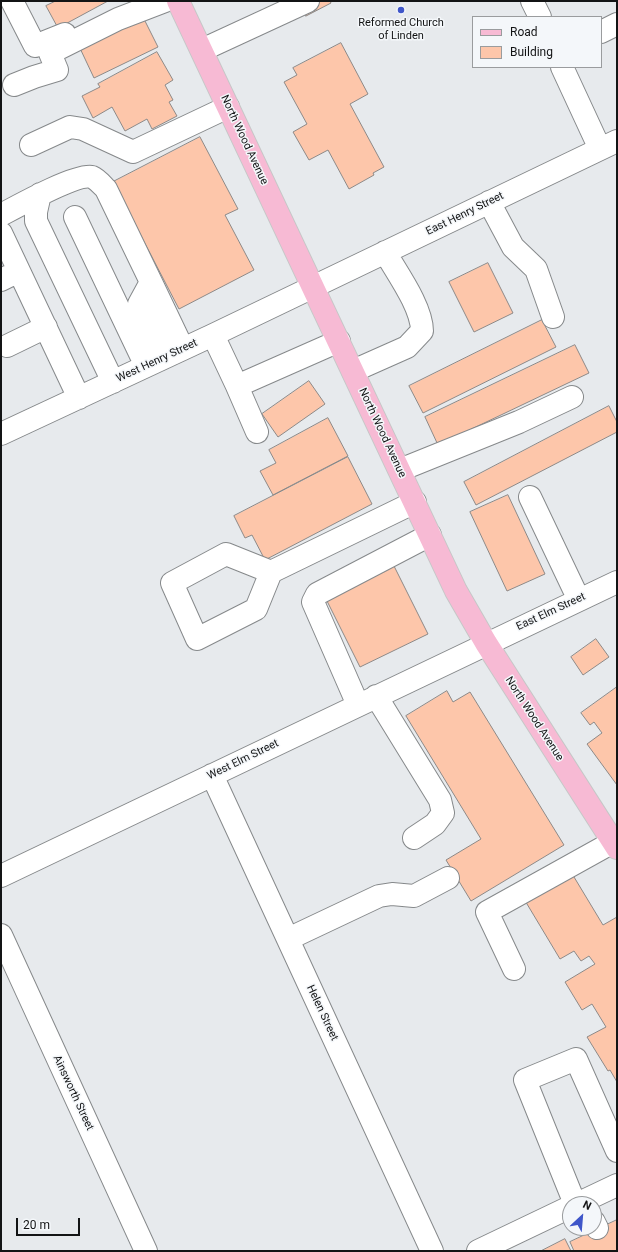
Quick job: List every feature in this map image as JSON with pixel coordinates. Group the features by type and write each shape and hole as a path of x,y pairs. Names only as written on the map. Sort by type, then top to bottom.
{"main road":[{"name":"North Wood Avenue","path":"178,1 456,591 486,643 615,845"}],"street":[{"path":"12,1 35,46 57,38 130,1"},
{"path":"14,85 57,70 50,53 118,19 165,1"},
{"path":"202,50 308,1"},
{"path":"532,1 540,16"},
{"path":"602,32 617,24"},
{"path":"563,68 608,145"},
{"path":"31,144 70,127 83,129 133,152 228,107"},
{"name":"East Henry Street","path":"313,287 608,145"},
{"path":"1,215 40,194 84,177 93,177 100,182 106,189 151,282 164,357"},
{"path":"40,194 36,212 36,221 112,382"},
{"path":"490,202 513,247 536,269 553,317"},
{"path":"75,217 164,357"},
{"path":"1,233 10,276 46,327 79,398"},
{"path":"353,371 407,347 422,331 422,323 417,307 386,252"},
{"name":"West Henry Street","path":"1,434 313,287"},
{"path":"7,346 46,327"},
{"path":"213,335 257,432"},
{"path":"237,386 339,341"},
{"path":"400,470 519,422 572,398"},
{"path":"530,497 579,600"},
{"path":"271,572 415,502"},
{"path":"414,838 435,824 443,813 440,800 367,700 313,602 317,594 430,535"},
{"name":"East Elm Street","path":"486,643 617,582"},
{"name":"West Elm Street","path":"1,876 486,643"},
{"name":"Helen Street","path":"212,775 432,1251"},
{"path":"514,969 487,912 615,845"},
{"path":"288,939 379,896 392,894 414,896 448,878"},
{"name":"Ainsworth Street","path":"1,935 146,1251"},
{"path":"575,1196 525,1080 576,1059 617,1150"},
{"path":"594,1196 617,1185"},
{"path":"478,1251 562,1212"}],"building":[{"path":"56,1 108,1 58,28 46,6"},
{"path":"298,1 330,1 331,3 306,16"},
{"path":"141,13 158,47 94,78 78,44"},
{"path":"341,43 368,94 350,104 384,167 373,173 374,175 349,189 328,150 309,160 293,132 307,124 284,82 297,75 293,68"},
{"path":"157,52 173,80 165,85 173,100 169,102 177,116 152,129 147,119 125,131 112,107 93,118 82,96 100,87 98,84"},
{"path":"200,137 238,209 225,215 254,270 179,309 113,182"},
{"path":"488,263 513,313 474,332 449,282"},
{"path":"542,320 556,347 423,413 409,386"},
{"path":"575,345 589,373 438,445 425,417"},
{"path":"309,381 325,404 278,437 262,414"},
{"path":"609,406 617,422 617,432 476,505 464,482"},
{"path":"328,418 348,456 273,495 260,471 276,463 269,450"},
{"path":"348,457 372,504 265,560 252,535 245,538 234,516"},
{"path":"508,495 545,574 507,591 470,512"},
{"path":"394,566 428,634 360,667 326,599"},
{"path":"596,639 609,657 583,675 571,657"},
{"path":"617,687 617,785 587,744 602,733 594,722 590,725 581,713"},
{"path":"447,691 453,702 470,692 564,845 471,901 446,860 481,839 406,716"},
{"path":"571,872 603,925 617,917 617,1082 610,1070 608,1071 587,1037 606,1027 592,1004 582,1010 565,982 595,964 589,956 581,961 574,951 560,959 524,899"},
{"path":"617,1220 617,1251 574,1251 570,1242 583,1236 602,1236 602,1227"},
{"path":"565,1239 571,1251 541,1251"}],"place":[{"name":"Reformed Church of Linden","path":"401,10"}]}
